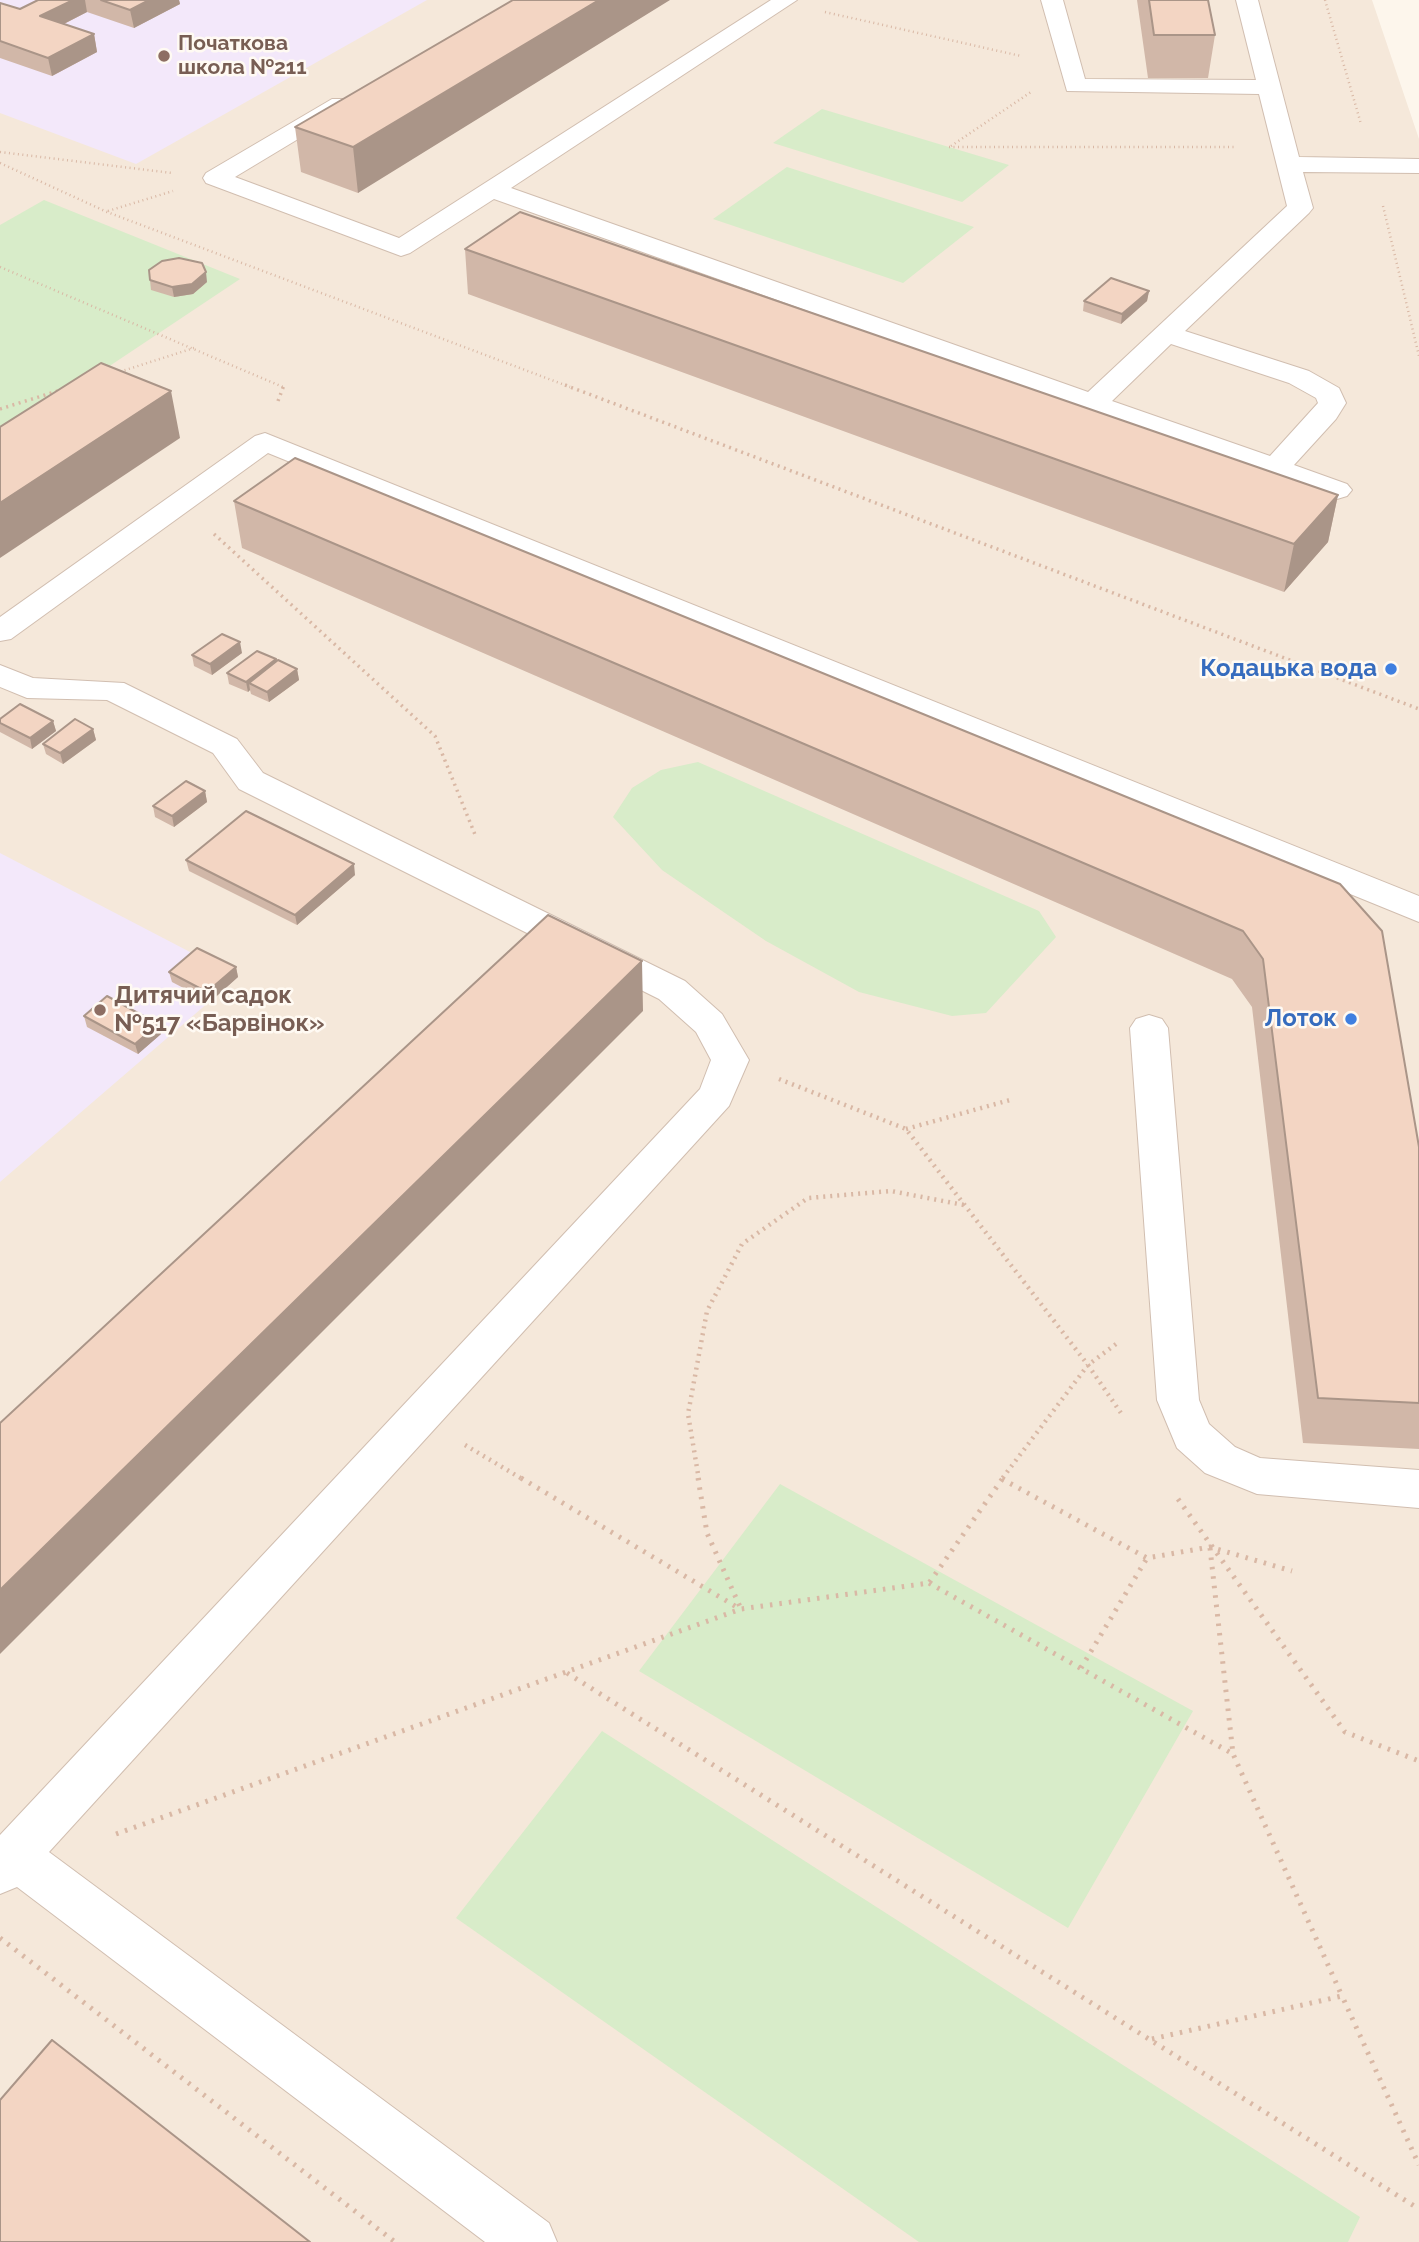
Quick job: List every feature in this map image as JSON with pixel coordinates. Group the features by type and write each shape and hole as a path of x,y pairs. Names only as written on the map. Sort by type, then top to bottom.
{"lane":[{"path":"1052,0 1075,86 1269,87"},
{"path":"1093,403 1300,208 1247,0"},
{"path":"215,178 401,248 784,1"},
{"path":"215,178 359,93"},
{"path":"1287,156 1419,166"},
{"path":"492,190 1337,490"},
{"path":"1167,334 1299,377 1329,394 1332,403 1326,413 1275,468"},
{"path":"0,632 265,442 1419,910"},
{"path":"0,675 27,688 113,690 225,746 251,781 672,990 709,1023 730,1060 716,1096 418,1417 14,1863 530,2242"},
{"path":"512,953 542,925"},
{"path":"1149,1028 1178,1400 1192,1434 1220,1460 1257,1476 1419,1489"}],"path":[{"path":"784,1 1070,67"},
{"path":"1070,67 949,148 1287,156"},
{"path":"0,152 215,178"},
{"path":"0,163 107,212 1419,709"},
{"path":"107,212 215,178"},
{"path":"0,267 284,385 265,442"},
{"path":"104,376 195,348"},
{"path":"0,409 65,389"},
{"path":"180,503 435,736 505,907"},
{"path":"730,1060 906,1129 1088,1365 1126,1422"},
{"path":"906,1129 1010,1100"},
{"path":"741,1609 707,1533 688,1414 707,1311 742,1244 808,1198 891,1191 965,1205"},
{"path":"929,1583 1002,1479 1088,1365"},
{"path":"418,1417 741,1609"},
{"path":"1002,1479 1147,1558 1210,1547 1292,1571"},
{"path":"1172,1490 1210,1547 1345,1732 1419,1761"},
{"path":"1210,1547 1233,1754 1419,2165"},
{"path":"1081,1668 1147,1558"},
{"path":"14,1863 741,1609 929,1583 1233,1754"},
{"path":"566,1672 1419,2209"},
{"path":"0,1938 396,2242"},
{"path":"1152,2039 1342,1996"}],"shaded area":[{"path":"0,0 1372,0 1419,139 1419,2242 0,2242"},
{"name":"Початкова школа №211","path":"0,0 427,0 136,164 0,113"},
{"name":"Дитячий садок №517 «Барвінок»","path":"0,853 238,977 0,1182"}],"green space":[{"path":"822,109 1009,165 962,202 773,143"},
{"path":"787,167 974,227 903,283 713,219"},
{"path":"44,200 240,279 0,439 0,225"},
{"path":"698,762 1039,911 1056,937 986,1013 952,1016 859,992 766,941 662,870 613,817 632,788 661,770"},
{"path":"780,1484 1193,1711 1068,1928 639,1671"},
{"path":"602,1731 1360,2217 1348,2242 919,2242 456,1918"}],"building":[{"path":"38,0 73,0 40,16 94,34 48,58 0,41 0,3 20,9"},
{"path":"101,0 149,0 130,10"},
{"path":"513,0 599,0 353,147 295,127"},
{"path":"1149,0 1208,0 1215,35 1154,35"},
{"path":"520,212 1338,495 1294,544 465,249"},
{"path":"179,258 202,263 206,272 192,284 172,287 150,280 149,270 162,261"},
{"path":"1111,278 1149,291 1122,314 1084,301"},
{"path":"101,363 171,391 0,503 0,427"},
{"path":"295,458 1340,884 1382,931 1419,1147 1419,1403 1318,1398 1263,959 1243,931 234,501"},
{"path":"222,634 240,642 210,664 192,655"},
{"path":"257,651 276,659 246,682 227,673"},
{"path":"278,660 297,669 267,692 249,683"},
{"path":"20,704 53,721 30,738 0,723 0,719"},
{"path":"75,719 93,729 60,753 43,744"},
{"path":"186,781 205,791 172,816 153,806"},
{"path":"246,811 354,864 295,915 186,860"},
{"path":"548,915 642,961 0,1590 0,1423"},
{"path":"197,948 236,967 207,992 169,972"},
{"path":"107,996 158,1024 135,1044 84,1016"},
{"path":"52,2040 310,2242 0,2242 0,2100"}],"place":[{"name":"Початкова школа №211","path":"164,56"},
{"name":"Кодацька вода","path":"1391,669"},
{"name":"Дитячий садок №517 «Барвінок»","path":"100,1010"},
{"name":"Лоток","path":"1351,1019"}]}
